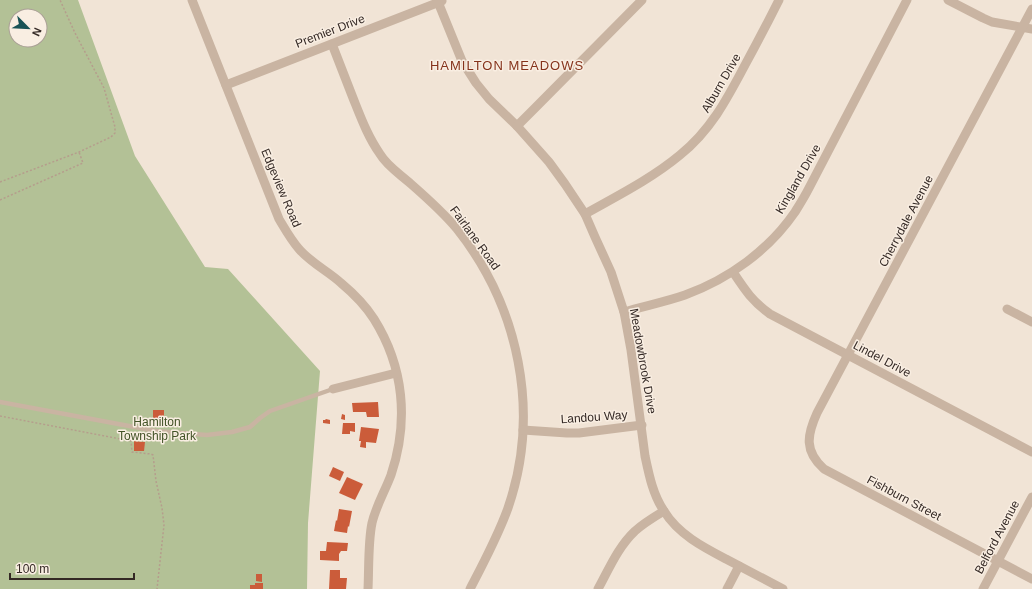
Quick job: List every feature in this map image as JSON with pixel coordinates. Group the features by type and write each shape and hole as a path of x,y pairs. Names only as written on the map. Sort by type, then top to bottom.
{"street":[{"name":"Edgeview Road","path":"192,0 279,219 299,250 311,261 341,282 362,304 373,318 385,339 394,362 400,392 402,421 399,446 390,477 372,522 368,589"},
{"path":"517,126 642,0"},
{"name":"Alburn Drive","path":"585,214 654,175 696,141 727,100 779,0"},
{"name":"Kingland Drive","path":"624,312 687,294 713,283 734,272 759,252 777,234 795,212 809,188 907,0"},
{"path":"948,0 992,22 1032,29"},
{"name":"Premier Drive","path":"226,85 440,1"},
{"name":"Meadowbrook Drive","path":"440,1 462,61 476,83 489,99 517,126 549,162 565,184 585,214 611,272 624,312 631,350 648,474 655,494 664,511 679,529 697,544 783,589"},
{"name":"Cherrydale Avenue","path":"810,446 809,439 812,426 1032,9"},
{"name":"Fairlane Road","path":"332,44 364,126 378,152 389,166 432,202 447,217 474,253 496,291 511,331 518,358 521,380 523,430 515,484 495,542 470,589"},
{"name":"Lindel Drive","path":"734,272 753,300 770,314 1032,452"},
{"path":"1007,309 1032,322"},
{"path":"333,389 396,373"},
{"name":"Landou Way","path":"523,430 579,433 642,425"},
{"name":"Fishburn Street","path":"810,446 813,456 820,466 833,475 1032,579"},
{"name":"Belford Avenue","path":"983,589 1032,497"},
{"path":"598,589 616,556 627,540 636,530 664,511"},
{"path":"727,589 739,566"}],"lane":[{"path":"0,402 156,431 206,435 250,428 270,411 333,389"}],"path":[{"path":"0,182 79,152 111,137 115,133 115,127 104,88 75,33 60,0"},
{"path":"0,200 83,163 79,152"},
{"path":"0,416 132,441 132,452 153,455 164,525 157,589"}],"green space":[{"name":"Hamilton Township Park","path":"0,0 78,0 135,156 205,267 228,269 320,371 308,523 307,589 0,589"}],"building":[{"path":"378,402 379,417 367,417 366,412 353,412 352,403"},
{"path":"153,410 164,410 164,424 153,424"},
{"path":"342,414 345,415 345,420 341,419"},
{"path":"323,420 330,420 330,424 323,423"},
{"path":"343,423 355,423 355,432 350,431 350,434 342,434"},
{"path":"361,427 379,429 376,443 366,442 366,448 360,447 361,441 359,441"},
{"path":"134,441 145,442 144,451 134,451"},
{"path":"333,467 344,472 340,481 329,476"},
{"path":"347,477 363,484 355,500 339,493"},
{"path":"339,509 352,511 347,533 334,531"},
{"path":"327,542 348,543 347,551 341,551 339,554 339,561 320,560 320,551 326,551"},
{"path":"330,570 340,570 340,578 347,578 346,589 329,589"},
{"path":"256,574 262,574 262,582 256,581"},
{"path":"255,583 263,583 263,589 250,589 250,585 255,585"}],"district":[{"name":"HAMILTON MEADOWS","path":"507,65"}]}
